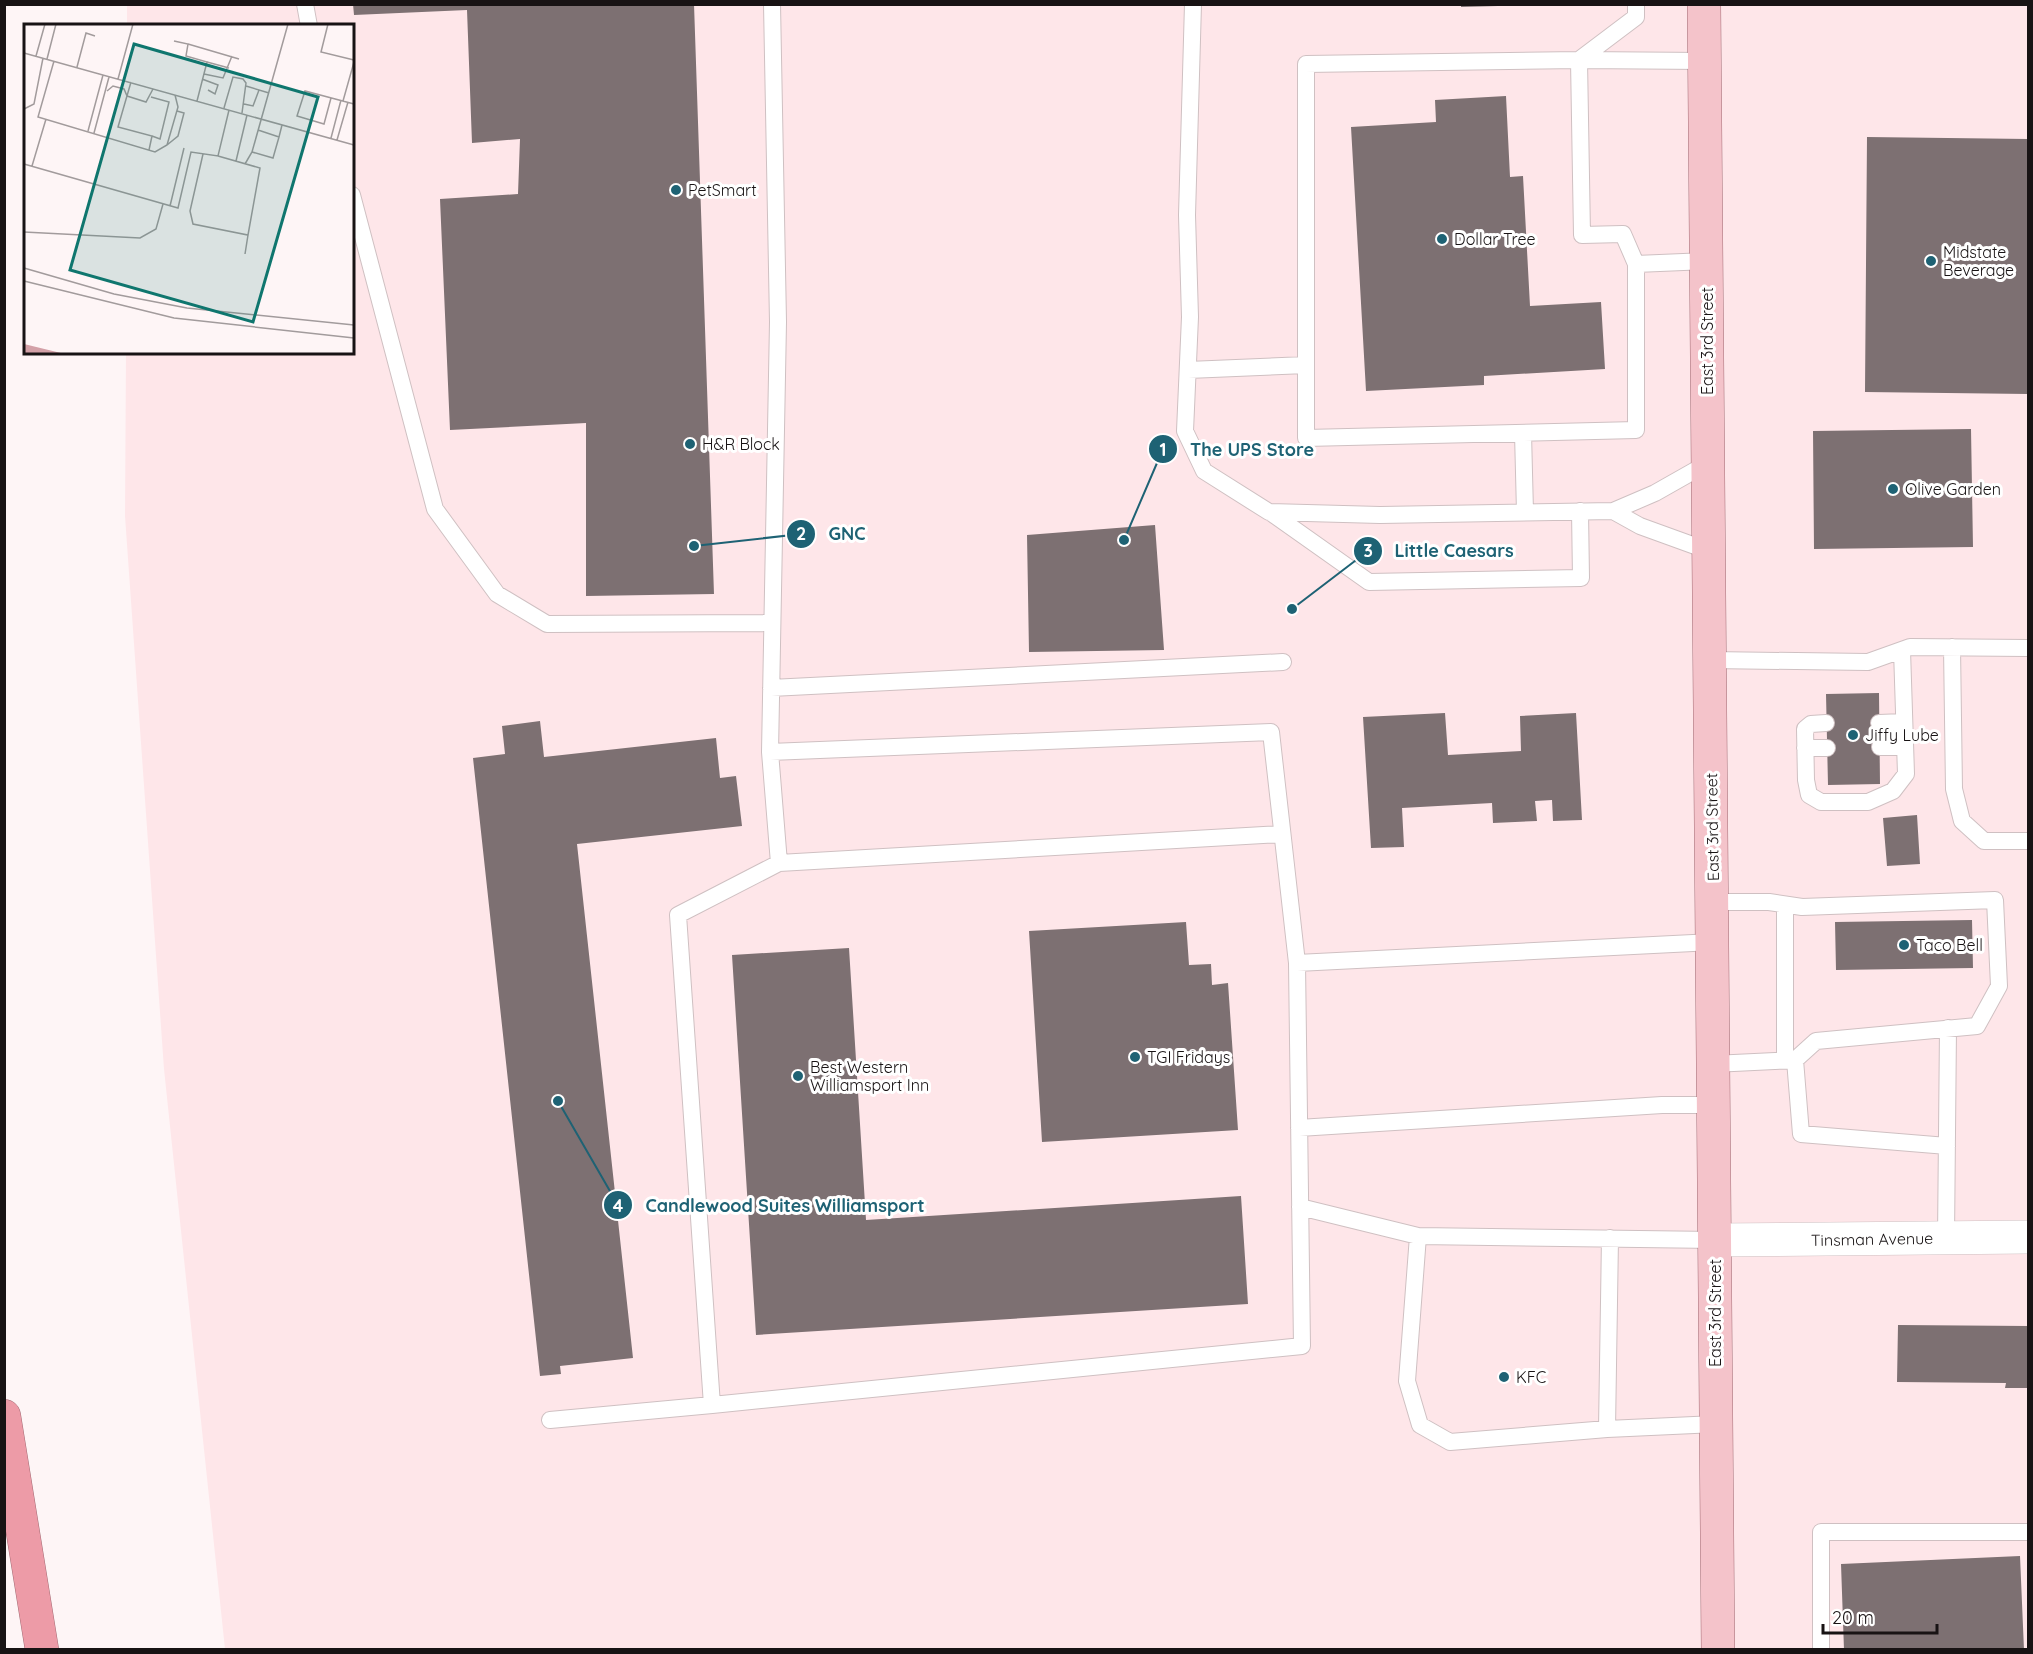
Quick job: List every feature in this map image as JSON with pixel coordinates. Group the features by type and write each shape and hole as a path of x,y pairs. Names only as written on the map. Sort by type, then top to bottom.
{"highway":[{"path":"4,1416 42,1650"}],"main road":[{"name":"East 3rd Street","path":"1704,4 1718,1650"}],"street":[{"name":"Tinsman Avenue","path":"1715,1240 2028,1237"}],"lane":[{"path":"305,4 309,24"},
{"path":"772,4 778,322 770,752 779,863"},
{"path":"1193,4 1187,203 1190,317 1185,431 1203,471 1269,512 1369,582 1581,578 1581,511"},
{"path":"1636,11 1580,60 1582,235 1623,234 1636,264 1636,430 1306,438 1306,64 1580,60 1705,61"},
{"path":"354,203 435,509 497,594 547,624 772,623"},
{"path":"1636,264 1707,261"},
{"path":"1188,370 1306,365"},
{"path":"1523,433 1525,512"},
{"path":"1269,512 1380,515 1613,511 1655,493 1708,463"},
{"path":"1613,511 1640,526 1709,551"},
{"path":"1710,660 1868,662 1910,647 2028,648"},
{"path":"1952,647 1954,789 1962,821 1984,841 2028,841"},
{"path":"1826,723 1811,723 1805,729 1806,780 1809,795 1821,802 1868,802 1893,791 1906,774 1902,650"},
{"path":"771,688 1283,662"},
{"path":"1879,723 1904,722"},
{"path":"550,1420 1302,1346 1297,963 1271,732 770,752"},
{"path":"1805,748 1827,747"},
{"path":"1880,747 1905,747"},
{"path":"712,1405 678,915 779,863 1282,834"},
{"path":"1712,902 1760,901 1802,907 1995,900 1999,986 1977,1026 1816,1041 1790,1060 1713,1064"},
{"path":"1785,905 1790,1060 1801,1134 1947,1146"},
{"path":"1297,963 1713,942"},
{"path":"1946,1238 1948,1028"},
{"path":"1299,1128 1662,1105 1714,1105"},
{"path":"1300,1207 1418,1236 1715,1240"},
{"path":"1418,1236 1407,1381 1420,1425 1450,1442 1716,1424"},
{"path":"1607,1430 1610,1238"},
{"path":"1821,1650 1821,1532 2028,1532"}],"shaded area":[{"path":"127,5 2028,5 2028,1649 225,1649 164,1069 125,516 126,354 354,354 354,24 127,24"}],"building":[{"path":"353,4 694,4 714,594 586,596 586,423 450,430 440,199 518,194 520,139 472,143 467,10 354,15"},
{"path":"1461,4 1498,4 1498,6 1461,7"},
{"name":"Dollar Tree","path":"1506,96 1510,177 1523,176 1530,306 1601,302 1605,369 1484,376 1484,385 1366,391 1351,127 1436,122 1435,100"},
{"path":"1867,137 2028,139 2028,394 1865,392"},
{"name":"Olive Garden","path":"1971,429 1973,547 1814,549 1813,431"},
{"path":"1155,525 1164,650 1029,652 1027,535"},
{"name":"Jiffy Lube","path":"1879,693 1880,784 1828,785 1826,694"},
{"path":"1445,713 1448,755 1521,751 1520,716 1576,713 1582,820 1553,821 1552,800 1535,801 1537,821 1493,823 1492,803 1402,808 1404,847 1371,848 1363,717"},
{"path":"540,721 544,757 716,738 720,778 736,776 742,826 577,844 633,1358 560,1366 561,1374 540,1376 473,758 505,754 502,726"},
{"path":"1917,815 1920,864 1887,866 1883,818"},
{"name":"Taco Bell","path":"1972,920 1973,968 1836,970 1835,922"},
{"name":"TGI Fridays","path":"1186,922 1189,965 1211,964 1212,985 1228,983 1238,1130 1042,1142 1029,931"},
{"name":"Best Western Williamsport Inn","path":"849,948 866,1220 1241,1196 1248,1304 756,1335 732,955"},
{"path":"1898,1325 2028,1326 2028,1388 2005,1388 2006,1383 1897,1382"},
{"path":"2020,1556 2024,1650 1844,1650 1841,1564"}],"place":[{"name":"PetSmart","path":"676,190"},
{"name":"Dollar Tree","path":"1442,239"},
{"name":"Midstate Beverage","path":"1931,261"},
{"name":"H&R Block","path":"690,444"},
{"name":"Olive Garden","path":"1893,489"},
{"name":"The UPS Store","path":"1124,540"},
{"name":"GNC","path":"694,546"},
{"name":"Little Caesars","path":"1292,609"},
{"name":"Jiffy Lube","path":"1853,735"},
{"name":"Taco Bell","path":"1904,945"},
{"name":"TGI Fridays","path":"1135,1057"},
{"name":"Best Western Williamsport Inn","path":"798,1076"},
{"name":"Candlewood Suites Williamsport","path":"558,1101"},
{"name":"KFC","path":"1504,1377"}]}
